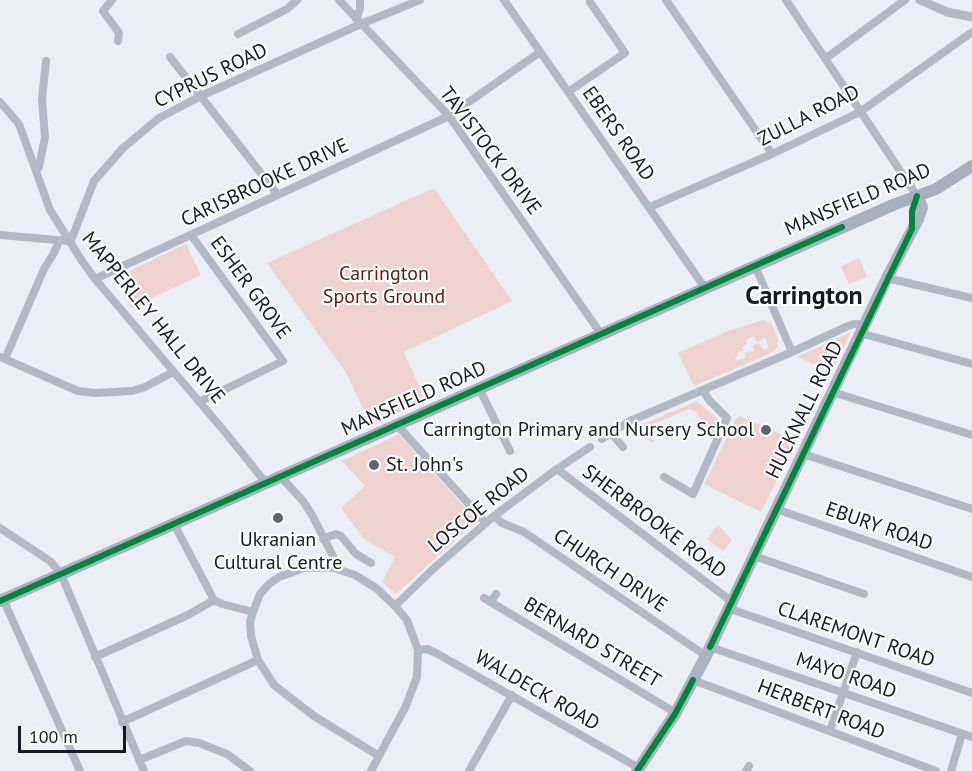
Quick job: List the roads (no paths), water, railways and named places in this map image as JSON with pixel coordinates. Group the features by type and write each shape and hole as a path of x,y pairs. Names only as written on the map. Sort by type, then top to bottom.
{"highway":[{"name":"MANSFIELD ROAD","path":"2,600 899,202 919,202 972,166"}],"main road":[{"name":"HUCKNALL ROAD","path":"638,770 676,713 708,651 912,229 912,211 919,202"}],"street":[{"path":"112,0 103,11 119,33 118,41"},
{"path":"238,34 287,9 297,0"},
{"name":"TAVISTOCK DRIVE","path":"339,0 449,116 601,334"},
{"path":"358,22 360,0"},
{"name":"CYPRUS ROAD","path":"68,241 72,238 94,182 106,166 159,118 358,22 420,0"},
{"name":"EBERS ROAD","path":"504,0 705,288"},
{"path":"666,0 772,154"},
{"path":"786,0 919,202"},
{"path":"825,59 905,0"},
{"path":"920,0 947,12 972,17"},
{"path":"568,92 625,53 590,2"},
{"name":"ZULLA ROAD","path":"650,207 772,154 860,112 972,32"},
{"name":"CARISBROOKE DRIVE","path":"95,279 449,116 540,52"},
{"path":"170,57 278,195"},
{"path":"36,171 39,167 45,137 42,99 46,61"},
{"name":"MAPPERLEY HALL DRIVE","path":"0,102 19,124 50,210 68,241 95,279 266,483"},
{"path":"0,235 68,241"},
{"name":"ESHER GROVE","path":"191,235 283,361 199,402"},
{"path":"59,241 3,358 78,391 95,393 132,391 145,387 173,372"},
{"path":"754,266 792,352"},
{"path":"887,278 972,298"},
{"path":"602,439 621,426 854,324 862,329 972,364"},
{"path":"479,388 510,451"},
{"path":"664,477 693,495 727,418 709,400 703,390"},
{"path":"832,392 972,435"},
{"path":"397,425 486,523"},
{"path":"611,433 623,447"},
{"name":"LOSCOE ROAD","path":"395,606 433,569 494,516 590,447"},
{"path":"802,454 972,509"},
{"name":"SHERBROOKE ROAD","path":"557,469 730,605"},
{"path":"280,476 303,501 333,556 334,568"},
{"name":"EBURY ROAD","path":"776,509 972,577"},
{"name":"CHURCH DRIVE","path":"494,516 502,523 524,532 708,651"},
{"path":"174,524 214,600 253,612"},
{"path":"0,528 50,561 61,574 144,771"},
{"path":"323,539 336,534 341,536 354,555 371,563"},
{"path":"754,556 864,594"},
{"path":"371,771 380,756 414,690 418,650 407,620 376,588 355,575 334,568 304,568 279,577 260,594 250,622 251,636 258,660 274,685 309,712 380,756"},
{"name":"BERNARD STREET","path":"496,594 488,600 676,713"},
{"path":"2,600 80,771"},
{"path":"95,657 188,615 214,600"},
{"name":"CLAREMONT ROAD","path":"730,605 972,693"},
{"name":"WALDECK ROAD","path":"418,650 427,649 436,653 638,770"},
{"name":"MAYO ROAD","path":"708,651 843,693 972,737"},
{"path":"830,731 857,652"},
{"path":"122,722 258,660"},
{"name":"HERBERT ROAD","path":"693,680 936,771"},
{"path":"469,771 512,695"},
{"path":"951,771 963,734"},
{"path":"139,760 186,741 199,743 227,754 250,771"}],"place":[{"name":"Carrington Primary and Nursery School","path":"766,430"},
{"name":"St. John's","path":"374,465"},
{"name":"Ukranian Cultural Centre","path":"278,518"}],"district":[{"name":"Carrington","path":"804,297"}],"park label":[{"name":"Carrington Sports Ground","path":"384,286"}]}
